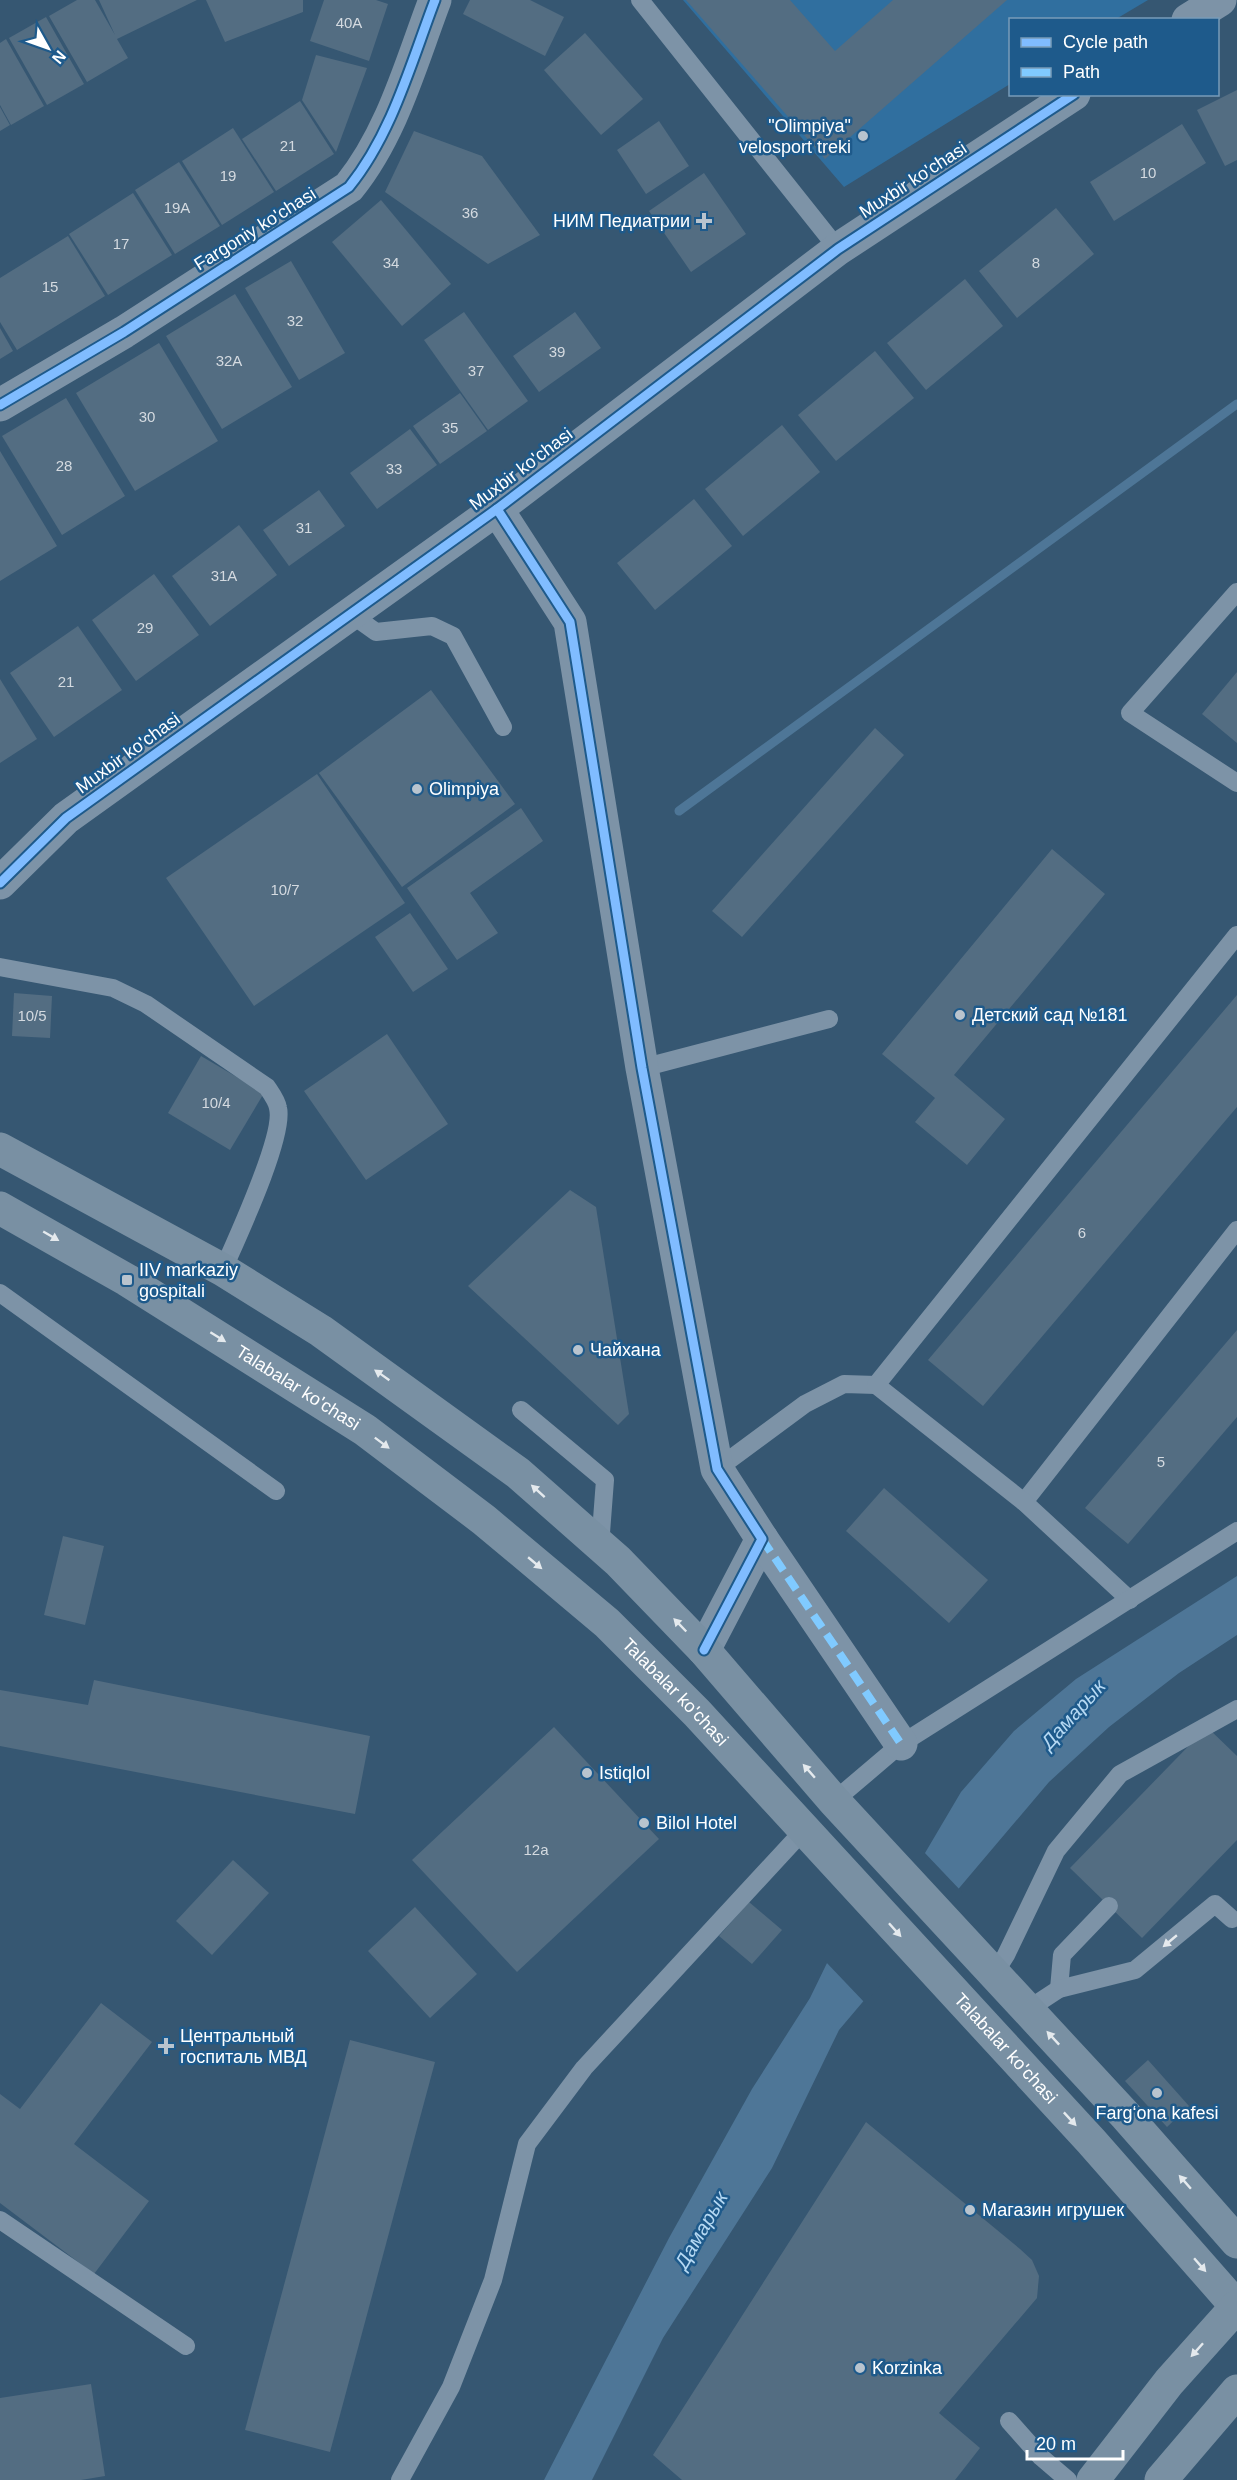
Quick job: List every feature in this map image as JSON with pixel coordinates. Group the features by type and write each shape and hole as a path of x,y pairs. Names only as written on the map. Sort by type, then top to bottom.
{"main road":[{"path":"0,1149 223,1270 321,1331 518,1473 600,1546 704,1650 834,1802 1028,2010 1237,2242"},
{"name":"Talabalar ko'chasi","path":"0,1208 127,1280 365,1430 484,1520 607,1623 697,1713 1128,2182 1237,2306"},
{"path":"804,1830 834,1802"},
{"path":"1093,2480 1169,2382 1237,2306"},
{"path":"1161,2480 1237,2391"}],"street":[{"name":"Fargoniy ko'chasi","path":"0,405 124,332 349,187 368,164 386,126 435,0"},
{"path":"1191,18 1220,0"},
{"name":"Muxbir ko'chasi","path":"0,883 66,818 497,509 838,249 1071,96"},
{"path":"497,509 570,622 642,1068 717,1469 901,1744"},
{"path":"704,1650 762,1539"}],"lane":[{"path":"640,0 838,249"},
{"path":"1237,592 1130,713 1237,783"},
{"path":"355,611 362,622 376,632 432,626 453,636 503,727"},
{"path":"876,1385 1237,935"},
{"path":"0,967 113,988 146,1004 267,1087 279,1108 276,1136 249,1210 223,1270"},
{"path":"642,1068 829,1019"},
{"path":"1023,1502 1237,1230"},
{"path":"0,1293 276,1491"},
{"path":"717,1469 805,1404 844,1384 876,1385 1023,1502 1130,1600"},
{"path":"521,1410 605,1480 600,1546"},
{"path":"834,1802 901,1744 1237,1531"},
{"path":"994,1974 1006,1955 1056,1851 1120,1774 1237,1710"},
{"path":"400,2480 451,2387 493,2280 528,2144 584,2068 804,1830"},
{"path":"1028,2010 1059,1989 1135,1970 1215,1904 1232,1919"},
{"path":"1059,1989 1062,1955 1109,1906"},
{"path":"0,2220 186,2346"},
{"path":"1010,2421 1041,2457 1068,2480"}],"shaded area":[{"name":"\"Olimpiya\" velosport treki","path":"683,0 1148,0 1118,18 1009,18 1009,85 844,187"}],"water":[{"name":"Дамарык","path":"1237,1576 1237,1635 1179,1673 1109,1727 1049,1782 839,2030 772,2168 663,2338 592,2480 544,2480 669,2238 752,2089 810,1998 827,1963 925,1853 961,1792 1014,1731 1076,1679"}],"pier":[{"path":"923,1851 962,1892 865,2003 825,1961"}],"building":[{"path":"77,0 95,0 115,35 99,0 197,0 117,39 128,58 87,82 49,16"},
{"path":"206,0 303,0 303,12 225,42"},
{"path":"324,0 376,0 388,4 369,61 310,41"},
{"path":"470,0 530,0 564,17 545,56 463,14"},
{"path":"686,0 790,0 835,51 893,0 1007,0 825,159"},
{"path":"46,17 84,84 47,105 9,38"},
{"path":"585,33 643,99 601,135 544,70"},
{"path":"6,39 44,106 11,125 0,105 0,43"},
{"path":"316,55 367,68 336,152 302,100"},
{"path":"1237,90 1237,160 1225,166 1197,110"},
{"path":"300,101 334,154 276,191 242,139"},
{"path":"0,107 10,125 0,131"},
{"path":"659,121 689,166 646,194 617,150"},
{"path":"1182,124 1206,163 1114,221 1090,182"},
{"path":"233,128 274,192 222,225 182,161"},
{"path":"414,131 482,156 540,235 488,264 385,192"},
{"path":"179,162 220,226 175,254 135,190"},
{"path":"704,173 746,234 691,272 649,211"},
{"path":"133,193 172,255 108,295 69,234"},
{"path":"381,200 451,284 402,326 332,242"},
{"path":"1056,208 1094,254 1017,318 979,271"},
{"path":"68,236 105,296 17,350 0,322 0,278"},
{"path":"291,261 345,353 299,380 245,288"},
{"path":"965,279 1003,326 926,390 887,343"},
{"path":"235,294 292,387 222,429 166,336"},
{"path":"464,312 528,401 488,430 424,340"},
{"path":"575,312 601,348 539,392 513,356"},
{"path":"0,328 13,351 0,359"},
{"path":"159,343 218,441 135,491 76,393"},
{"path":"875,351 914,398 836,461 798,415"},
{"path":"460,393 487,431 440,464 413,426"},
{"path":"66,398 125,496 62,535 2,436"},
{"path":"782,425 820,472 743,536 705,489"},
{"path":"410,429 437,465 377,509 350,473"},
{"path":"0,451 57,546 0,581"},
{"path":"319,490 345,526 289,566 263,530"},
{"path":"694,499 732,546 655,610 617,563"},
{"path":"239,525 277,575 210,626 172,576"},
{"path":"154,574 199,635 136,681 92,620"},
{"path":"78,626 122,690 54,737 10,673"},
{"path":"1237,672 1237,743 1202,714"},
{"path":"0,679 37,739 0,763"},
{"name":"Olimpiya","path":"431,690 515,804 402,887 319,773"},
{"path":"875,728 904,755 742,937 712,911"},
{"path":"317,774 405,903 254,1006 166,878"},
{"path":"521,808 543,841 470,893 498,933 457,960 407,888"},
{"path":"1052,849 1105,894 954,1075 1005,1119 967,1165 915,1122 935,1098 882,1054"},
{"path":"410,913 448,969 413,992 375,937"},
{"path":"14,993 52,996 50,1038 12,1036"},
{"path":"1237,995 1237,1107 983,1406 928,1360"},
{"path":"387,1034 448,1124 366,1180 304,1091"},
{"path":"201,1056 264,1093 230,1150 168,1113"},
{"name":"Чайхана","path":"570,1190 596,1207 629,1414 618,1425 468,1286"},
{"path":"1237,1330 1237,1417 1128,1544 1085,1508"},
{"path":"884,1488 988,1580 949,1623 846,1531"},
{"path":"63,1536 104,1546 85,1625 44,1615"},
{"path":"94,1680 370,1736 355,1814 0,1746 0,1690 88,1705"},
{"path":"554,1727 659,1839 517,1972 412,1860"},
{"path":"1207,1727 1237,1756 1237,1840 1142,1938 1070,1868"},
{"path":"233,1860 269,1893 212,1955 176,1921"},
{"path":"749,1902 782,1930 752,1964 719,1936"},
{"path":"415,1907 477,1974 430,2018 368,1951"},
{"path":"101,2003 152,2042 74,2144 149,2201 94,2274 0,2203 0,2094 20,2109"},
{"path":"350,2040 435,2062 330,2452 245,2430"},
{"name":"Farg‘ona kafesi","path":"1148,2060 1189,2106 1167,2127 1125,2081"},
{"path":"866,2122 1020,2249 1032,2260 1039,2276 1037,2298 939,2413 980,2448 955,2480 682,2480 653,2455"},
{"path":"91,2384 105,2476 81,2480 0,2480 0,2398"}],"waterway":[{"path":"679,811 1237,404"}],"marked path":[{"path":"762,1539 901,1744"}],"cycle path":[{"path":"0,405 124,332 349,187 364,166 389,121 435,0"},
{"path":"0,883 66,818 497,509 838,249 1071,96"},
{"path":"497,509 570,622 642,1068 717,1469 762,1539 704,1650"}],"place":[{"name":"\"Olimpiya\" velosport treki","path":"863,136"},
{"name":"НИМ Педиатрии","path":"704,221"},
{"name":"Olimpiya","path":"417,789"},
{"name":"Детский сад №181","path":"960,1015"},
{"name":"IIV markaziy gospitali","path":"127,1280"},
{"name":"Чайхана","path":"578,1350"},
{"name":"Istiqlol","path":"587,1773"},
{"name":"Bilol Hotel","path":"644,1823"},
{"name":"Центральный госпиталь МВД","path":"166,2046"},
{"name":"Farg‘ona kafesi","path":"1157,2093"},
{"name":"Магазин игрушек","path":"970,2210"},
{"name":"Korzinka","path":"860,2368"}]}
